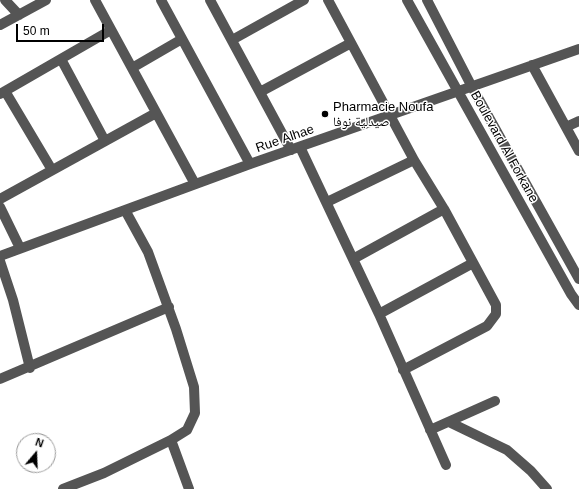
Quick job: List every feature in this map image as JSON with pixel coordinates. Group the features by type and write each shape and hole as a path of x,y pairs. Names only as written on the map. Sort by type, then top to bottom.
{"street":[{"path":"5,0 19,15"},
{"path":"0,25 46,0"},
{"path":"95,0 195,184"},
{"path":"161,0 250,164"},
{"path":"210,0 260,92 327,202 379,314 446,466"},
{"path":"232,40 304,0"},
{"path":"328,0 414,160 444,210 496,305 496,314 493,320 479,332 403,370"},
{"name":"Boulevard Al Forkane","path":"407,0 571,294 579,305"},
{"name":"Boulevard Al Forkane","path":"430,1 472,87 579,279"},
{"path":"52,170 3,93 111,30"},
{"path":"132,68 182,39"},
{"path":"260,92 351,42"},
{"name":"Rue Alhae","path":"0,256 250,164 579,49"},
{"path":"61,59 105,141"},
{"path":"532,65 579,151"},
{"path":"0,199 156,112"},
{"path":"566,127 579,121"},
{"path":"327,202 414,160"},
{"path":"0,208 20,248"},
{"path":"63,489 104,473 171,440 187,430 195,413 194,387 168,307 148,252 125,210"},
{"path":"353,259 444,210"},
{"path":"0,261 13,300 30,368"},
{"path":"379,314 473,263"},
{"path":"0,379 30,368 168,307"},
{"path":"430,430 496,401"},
{"path":"449,422 507,450 531,471 547,489"},
{"path":"171,440 189,489"}],"place":[{"name":"Pharmacie Noufa صيدلية نوفا","path":"325,114"}]}
